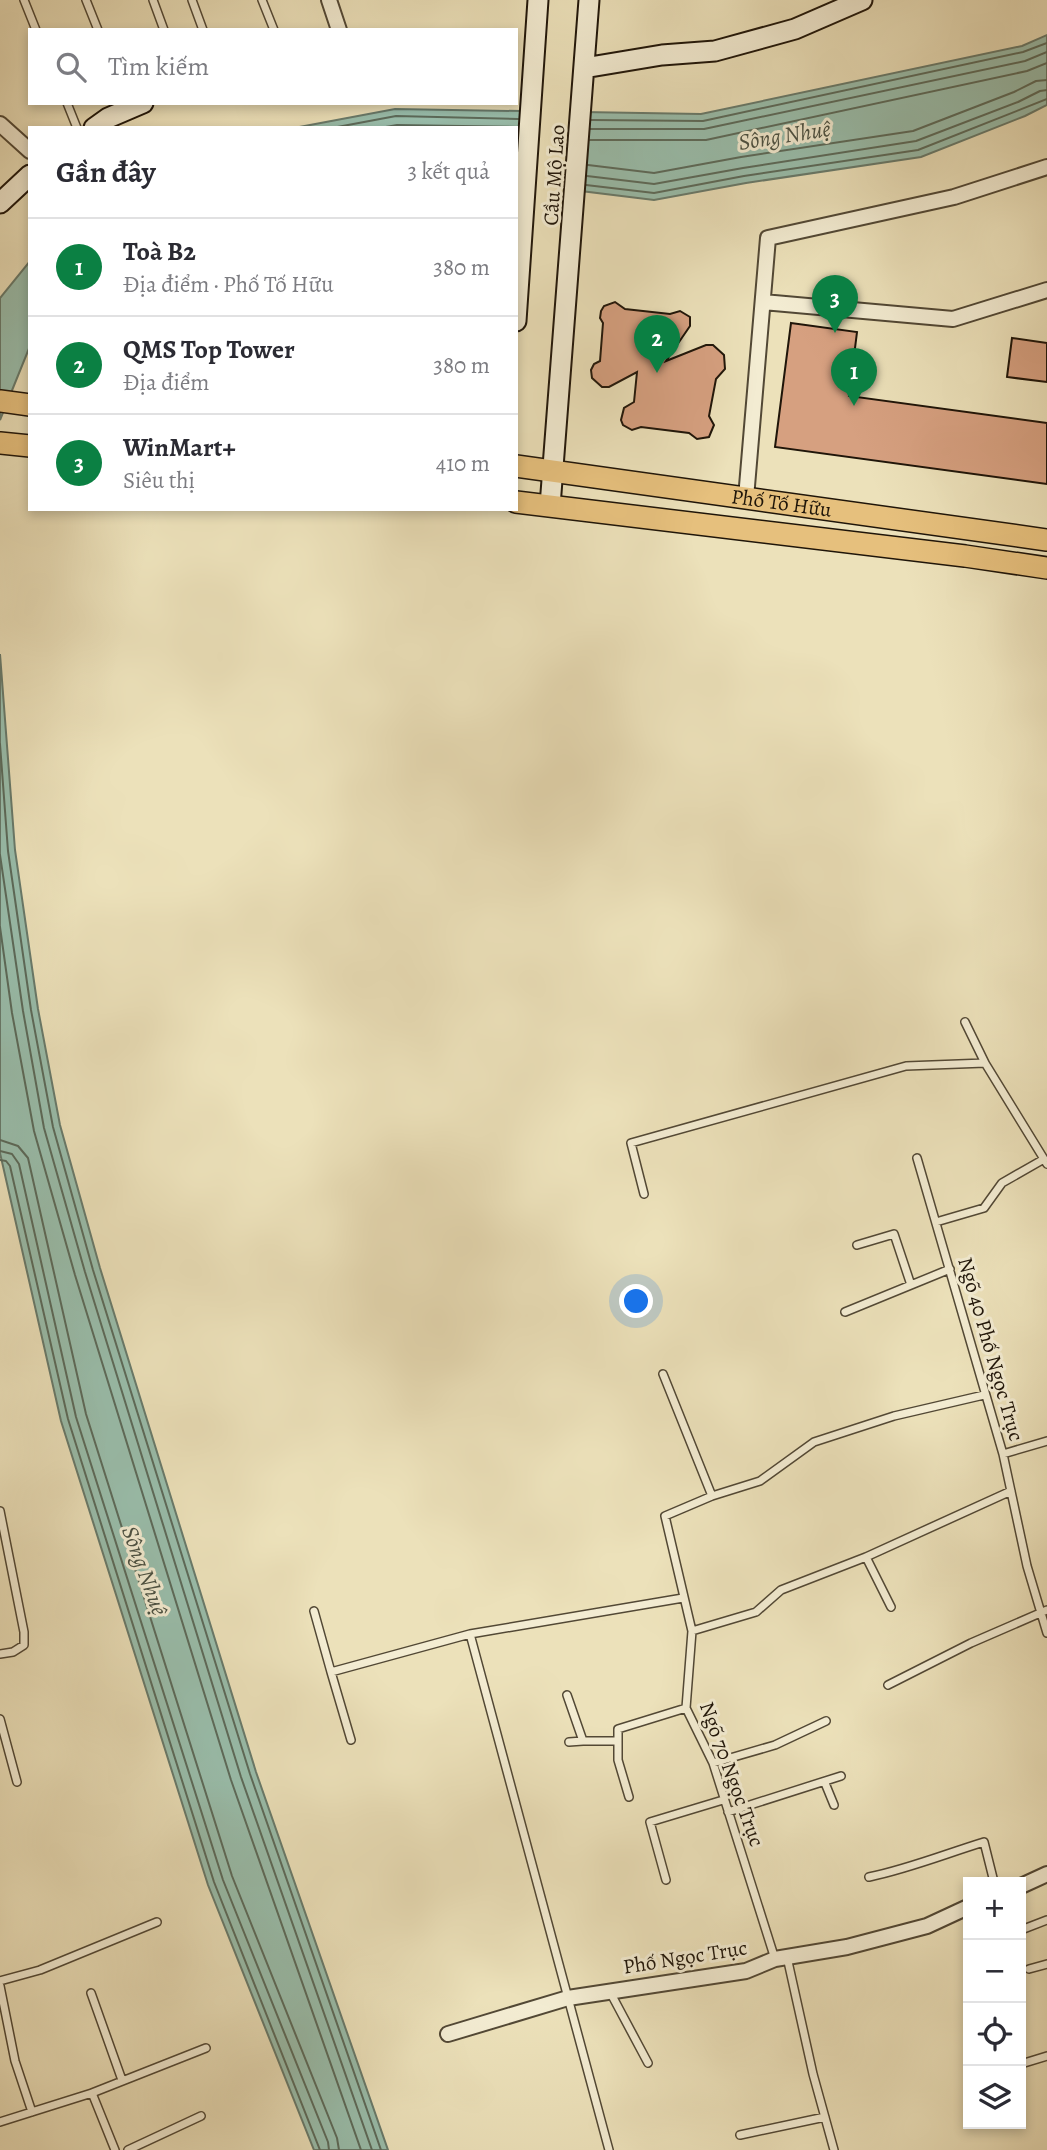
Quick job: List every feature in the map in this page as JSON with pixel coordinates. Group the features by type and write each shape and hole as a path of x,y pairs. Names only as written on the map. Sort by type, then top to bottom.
{"main road":[{"name":"Cầu Mộ Lao","path":"518,294 531,104 525,74 538,0"},
{"name":"Cầu Mộ Lao","path":"550,506 589,0"},
{"path":"584,68 662,55 715,51 795,29 862,0"},
{"path":"97,126 133,105"},
{"path":"0,203 28,177"},
{"path":"3,443 28,446"},
{"name":"Phố Tố Hữu","path":"518,466 1047,540"},
{"name":"Phố Tố Hữu","path":"518,502 1047,568"},
{"path":"872,545 873,514"}],"street":[{"path":"329,0 338,28"},
{"path":"0,124 28,149"},
{"path":"746,498 768,238 954,197 1047,167"},
{"path":"763,302 953,319 1047,290"},
{"path":"1026,1884 1047,1874"},
{"name":"Phố Ngọc Trục","path":"448,2034 568,1998 746,1971 781,1958 847,1947 927,1926 963,1909"}],"lane":[{"path":"24,0 35,28"},
{"path":"86,0 97,28"},
{"path":"153,0 163,28"},
{"path":"192,0 202,28"},
{"path":"262,0 273,28"},
{"path":"68,105 76,126"},
{"path":"936,1222 984,1208 1002,1183 1045,1161 985,1063 965,1021"},
{"path":"644,1194 631,1143 906,1066 985,1063"},
{"name":"Ngõ 40 Phố Ngọc Trục","path":"917,1158 1003,1454 1027,1566 1045,1611 1047,1633"},
{"path":"856,1245 894,1234 911,1284"},
{"path":"845,1312 950,1269"},
{"path":"663,1374 712,1496 760,1481 814,1443 894,1416 984,1395"},
{"path":"1003,1454 1047,1441"},
{"path":"691,1631 756,1612 780,1590 866,1558 1011,1491"},
{"name":"Ngõ 70 Ngọc Trục","path":"712,1496 665,1516 691,1631 686,1708 713,1763 723,1800 781,1958 834,2150"},
{"path":"0,1511 24,1632 24,1645 13,1652 0,1654"},
{"path":"866,1558 891,1607"},
{"path":"331,1672 470,1634 683,1598"},
{"path":"314,1611 351,1740"},
{"path":"888,1685 1045,1611"},
{"path":"470,1634 609,2150"},
{"path":"567,1695 583,1741"},
{"path":"629,1797 618,1760 618,1729 686,1708"},
{"path":"0,1719 17,1783"},
{"path":"713,1763 775,1745 826,1721"},
{"path":"569,1742 618,1741"},
{"path":"728,1812 841,1776"},
{"path":"825,1783 834,1805"},
{"path":"666,1880 650,1822 723,1800"},
{"path":"869,1877 904,1870 916,1863 984,1842 993,1877"},
{"path":"1026,1928 1047,1920"},
{"path":"32,2112 15,2062 0,1984 157,1922"},
{"path":"1029,1969 1047,1964"},
{"path":"609,1990 648,2063"},
{"path":"91,1993 122,2080"},
{"path":"0,2122 92,2093 206,2048"},
{"path":"1026,2062 1047,2056"},
{"path":"92,2093 115,2150"},
{"path":"128,2150 201,2116"},
{"path":"740,2135 825,2117"}],"water":[{"name":"Sông Nhuệ","path":"1047,35 1047,105 1025,116 921,157 746,183 654,200 518,183 518,126 305,126 395,109 701,114 1022,46"},
{"path":"28,263 28,351 0,420 0,298"},
{"name":"Sông Nhuệ","path":"0,654 15,850 38,1009 60,1125 100,1268 256,1772 388,2150 314,2150 208,1885 61,1421 0,1153"}],"pier":[{"path":"531,108 581,110 575,194 526,188"}],"building":[{"path":"615,302 625,309 670,314 680,311 690,317 690,326 666,361 706,345 713,345 724,355 725,369 716,379 709,416 714,425 709,437 697,439 689,433 641,427 632,430 623,425 621,420 624,408 634,402 637,372 609,387 602,387 592,378 591,370 594,364 600,361 603,323 600,318 601,311 604,306"},
{"path":"791,323 857,332 849,396 1047,423 1047,484 775,447"},
{"path":"1012,338 1047,343 1047,382 1007,377"}],"place":[{"name":"WinMart+","path":"835,333"},
{"name":"QMS Top Tower","path":"657,373"},
{"name":"Toà B2","path":"854,406"}]}
